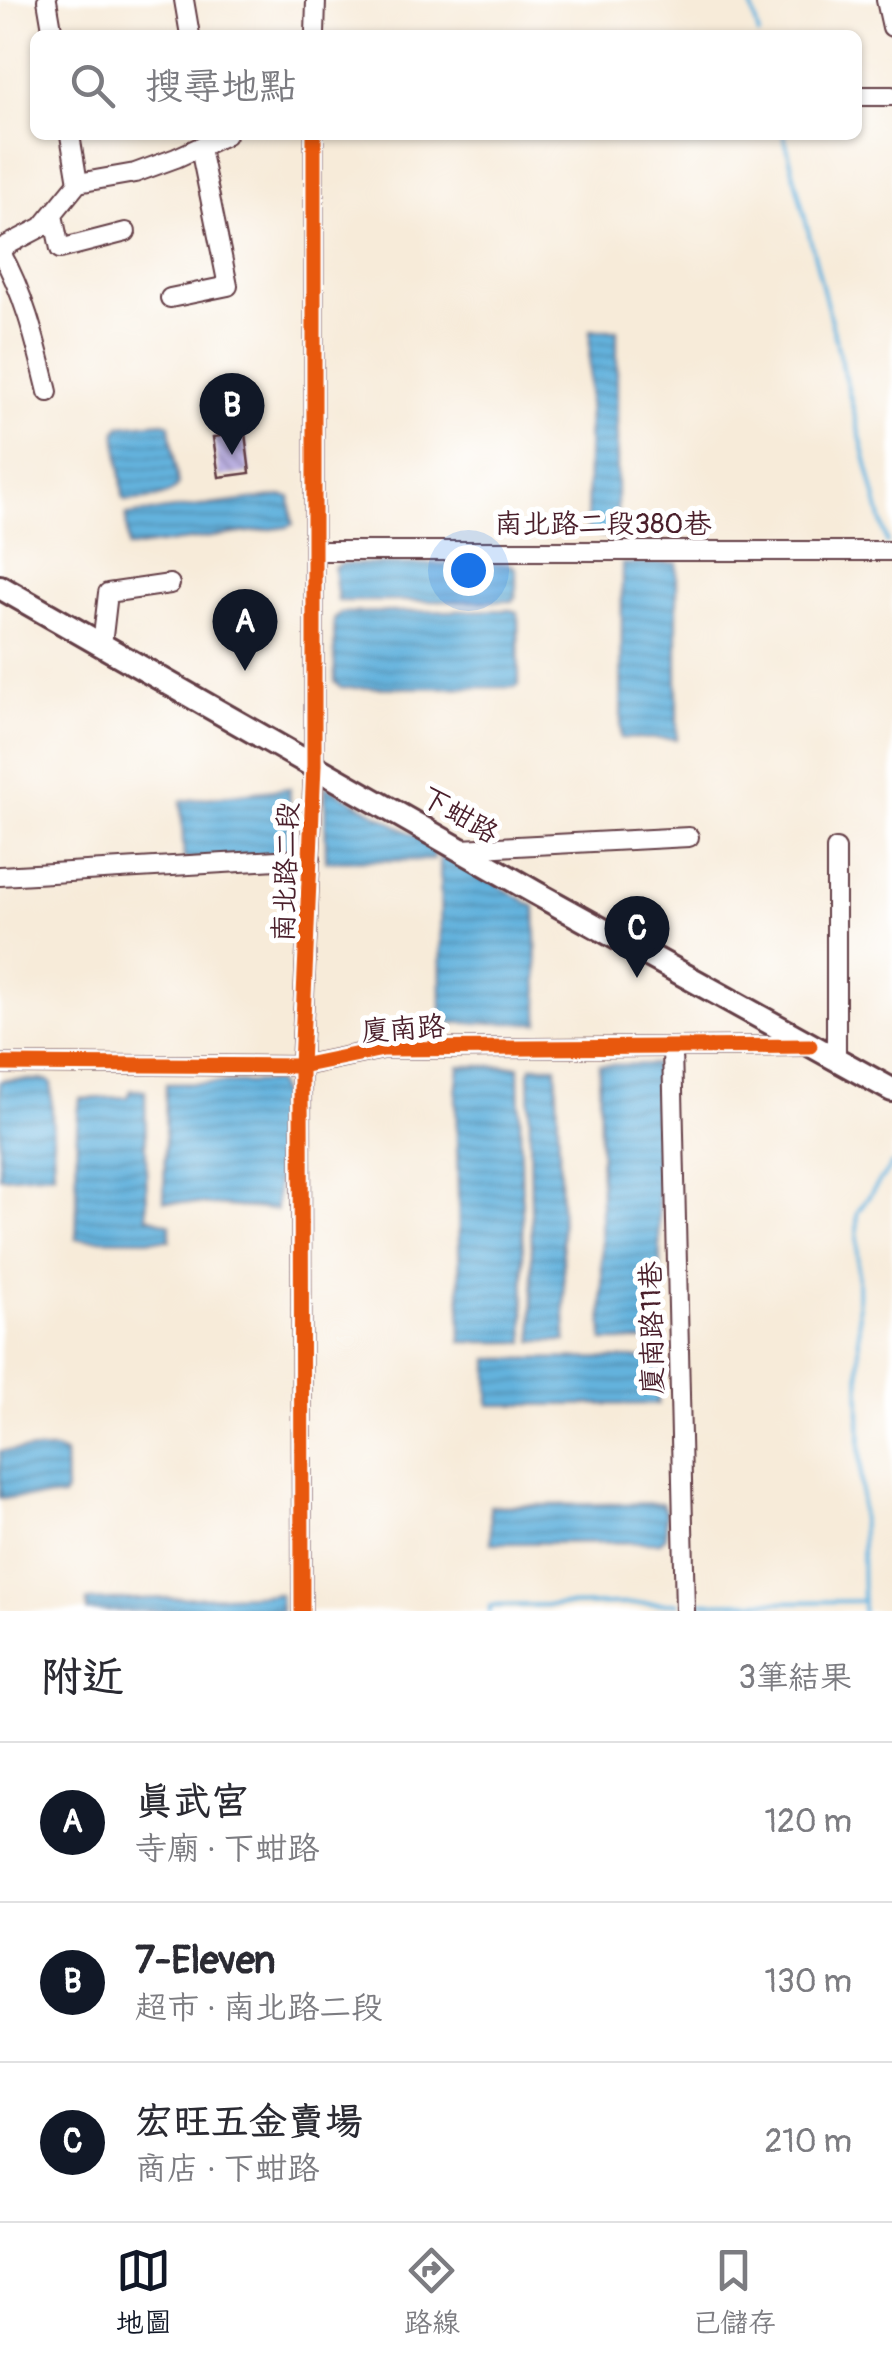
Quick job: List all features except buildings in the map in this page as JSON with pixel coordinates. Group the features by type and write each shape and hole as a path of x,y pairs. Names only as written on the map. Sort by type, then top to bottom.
{"main road":[{"name":"下蚶路","path":"0,587 892,1090"}],"street":[{"path":"47,0 52,30"},
{"path":"184,0 189,30"},
{"path":"315,30 316,0"},
{"path":"886,0 892,27"},
{"path":"862,96 892,96"},
{"path":"71,140 78,183"},
{"path":"48,392 32,324 16,279 0,250 42,227 78,183 135,173 211,140 228,286 170,298"},
{"name":"南北路二段","path":"302,1611 302,1066 314,766 312,140"},
{"path":"53,215 60,249 126,232"},
{"name":"南北路二段380巷","path":"314,551 892,551"},
{"path":"102,645 108,593 170,584"},
{"path":"461,849 689,837"},
{"path":"836,850 836,1060"},
{"path":"0,876 311,858"},
{"name":"廈南路","path":"0,1064 302,1066 384,1050 810,1046"},
{"name":"廈南路11巷","path":"672,1047 684,1606"}],"water":[{"path":"590,330 617,330 617,532 605,536 587,528"},
{"path":"163,422 170,426 178,485 161,496 125,501 116,431 120,426"},
{"path":"290,497 293,524 287,527 128,548 126,515"},
{"path":"677,563 677,739 621,738 622,564"},
{"path":"341,564 511,564 516,569 516,597 512,601 338,601 334,568"},
{"path":"340,613 518,613 516,687 341,688 335,682 334,620"},
{"path":"325,785 433,846 434,860 326,861"},
{"path":"290,788 288,853 184,860 181,801"},
{"path":"440,851 535,907 539,1023 441,1023"},
{"path":"655,1064 662,1341 603,1341 599,1065"},
{"path":"459,1066 519,1066 525,1342 461,1342 456,1093"},
{"path":"532,1066 556,1066 566,1341 533,1341 529,1072"},
{"path":"2,1080 51,1083 54,1173 0,1177"},
{"path":"276,1082 282,1096 276,1210 164,1201 166,1084"},
{"path":"131,1090 145,1090 147,1217 170,1224 170,1240 76,1239 80,1099 128,1097"},
{"path":"660,1358 658,1404 489,1405 489,1359"},
{"path":"55,1450 65,1454 63,1497 0,1498 0,1451"},
{"path":"662,1503 666,1537 660,1542 491,1543 490,1506"},
{"path":"280,1594 281,1611 87,1611 87,1601"}],"waterway":[{"path":"750,0 758,30"},
{"path":"785,140 887,543"},
{"path":"863,1611 857,1213 892,1164"},
{"path":"693,1603 863,1601"},
{"path":"490,1611 490,1606 678,1603"}],"cycle path":[{"path":"302,1611 301,1066 314,765 314,140"},
{"path":"0,1064 301,1066 383,1049 810,1046"}],"place":[{"name":"7-Eleven","path":"232,455"},
{"name":"真武宮","path":"245,671"},
{"name":"宏旺五金賣場","path":"637,978"}]}
